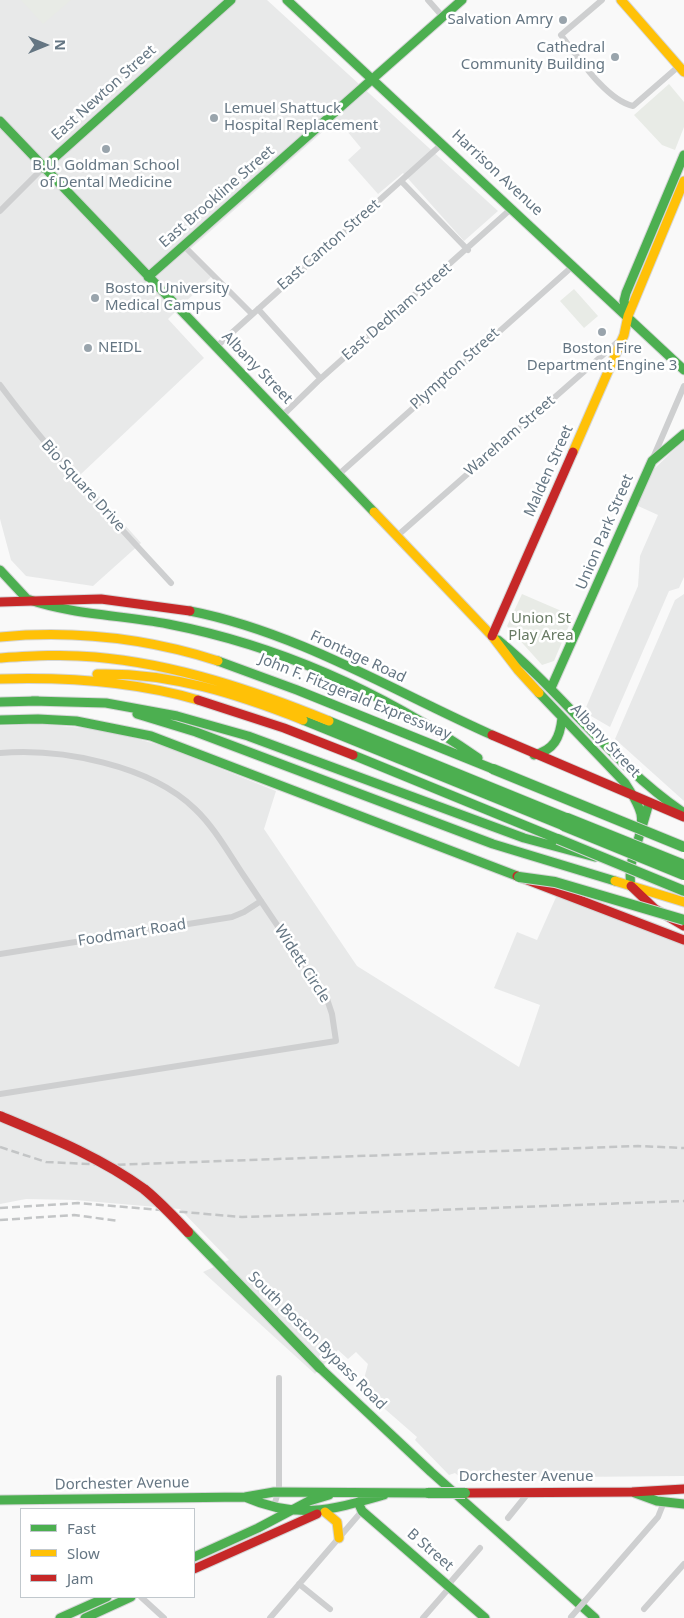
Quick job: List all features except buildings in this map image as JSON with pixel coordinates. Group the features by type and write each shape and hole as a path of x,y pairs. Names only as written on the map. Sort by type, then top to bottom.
{"main road":[{"name":"East Newton Street","path":"43,168 231,0"},
{"name":"Harrison Avenue","path":"287,0 443,143 684,370"},
{"name":"East Brookline Street","path":"148,278 462,0"},
{"path":"621,0 682,69"},
{"name":"Albany Street","path":"0,121 492,636 510,661 625,783 636,798 642,815 642,827 630,868 631,886"},
{"path":"628,316 624,301 626,293 684,155"},
{"path":"628,316 684,181"},
{"name":"Malden Street","path":"492,636 624,336 628,316"},
{"path":"652,461 684,434"},
{"name":"Union Park Street","path":"551,688 652,461"},
{"path":"0,570 27,599 56,610 119,616 189,628 283,656 342,680 447,735 493,769"},
{"name":"Frontage Road","path":"0,602 71,597 135,602 197,612 246,626 313,652 534,755 684,818"},
{"name":"John F. Fitzgerald Expressway","path":"0,637 50,633 87,634 125,638 183,650 268,678 684,847"},
{"name":"Albany Street","path":"492,636 526,663 642,784 684,813"},
{"path":"0,658 50,654 92,656 151,664 203,676 299,708 566,822 684,875"},
{"path":"0,679 130,673 182,682 233,695 302,719 566,822 684,865"},
{"path":"58,677 146,687 220,705 306,736 558,844"},
{"path":"0,702 72,700 120,703 187,718 279,746 486,826 558,844 615,862 684,890"},
{"path":"32,701 105,707 166,721 466,835 684,902"},
{"path":"534,755 545,752 557,743 562,718"},
{"path":"0,720 49,719 108,725 166,741 684,940"},
{"path":"642,827 649,803"},
{"path":"519,877 555,882 684,920"},
{"path":"631,886 655,909 684,926"},
{"name":"South Boston Bypass Road","path":"0,1116 88,1154 136,1183 163,1206 320,1368 431,1472 595,1618"},
{"name":"Dorchester Avenue","path":"0,1500 245,1496 279,1492 465,1493 683,1490"},
{"path":"195,1557 318,1498 362,1491"},
{"name":"Dorchester Avenue","path":"632,1492 664,1502 682,1505"},
{"name":"Dorchester Avenue","path":"245,1496 292,1510 325,1512 360,1507 391,1493"},
{"name":"B Street","path":"360,1507 485,1618"},
{"path":"195,1569 325,1512 337,1522 339,1538"},
{"path":"60,1618 105,1598"},
{"path":"85,1618 129,1598"}],"street":[{"path":"428,0 443,17"},
{"path":"602,0 561,35 595,78 623,104 633,106 682,69"},
{"name":"East Canton Street","path":"216,348 443,143"},
{"name":"East Newton Street","path":"0,211 43,168"},
{"path":"402,182 468,250"},
{"name":"East Dedham Street","path":"282,416 320,378 468,250 512,208"},
{"path":"184,246 252,314"},
{"name":"Plympton Street","path":"338,475 574,266"},
{"path":"258,309 320,378"},
{"name":"Wareham Street","path":"397,536 624,336"},
{"name":"Bio Square Drive","path":"0,385 35,433 172,583"},
{"name":"Union Park Street","path":"652,461 684,386"},
{"name":"Widett Circle","path":"0,753 42,752 73,757 134,773 166,787 201,815 329,1002 336,1041 0,1094"},
{"name":"Foodmart Road","path":"0,954 225,918 244,912 261,901"},
{"path":"274,1506 279,1492 279,1378"},
{"path":"508,1518 529,1492"},
{"path":"570,1617 658,1517 664,1502"},
{"path":"270,1618 339,1538 360,1507"},
{"path":"423,1618 480,1548"},
{"path":"644,1609 684,1564"},
{"path":"300,1584 330,1609"},
{"path":"142,1598 164,1618"}],"shaded area":[{"name":"Boston University Medical Campus","path":"0,0 267,0 498,211 464,241 403,173 378,194 348,160 361,148 337,119 188,251 212,276 168,319 204,358 80,475 141,543 93,586 26,576 11,560 0,519"},
{"path":"684,440 684,577 679,588 669,591 610,727 584,712 638,586 640,556 658,515 636,505 652,471"},
{"path":"684,594 684,801 615,739 675,600"},
{"path":"38,724 106,730 166,747 276,791 264,829 357,966 519,1067 540,1005 494,988 517,932 537,940 557,895 684,944 684,1476 461,1478 455,1473 449,1475 415,1440 417,1437 370,1396 364,1379 368,1364 356,1352 348,1359 338,1350 315,1374 203,1272 229,1260 180,1209 75,1200 26,1199 0,1204 0,726"}],"green space":[{"path":"21,0 71,0 43,24"},
{"path":"669,84 684,102 684,127 675,150 662,145 634,115"},
{"path":"574,289 598,316 584,328 560,301"},
{"name":"Union St Play Area","path":"522,594 573,616 554,661 542,665 507,626"}],"railway":[{"path":"0,1147 46,1162 111,1165 638,1146 684,1148"},
{"path":"0,1208 78,1203 242,1217 684,1201"},
{"path":"0,1220 74,1215 119,1221"}],"traffic: fast":[{"path":"43,168 231,0"},
{"path":"287,0 684,370"},
{"path":"148,277 462,0"},
{"path":"0,121 374,512"},
{"path":"628,316 624,301 626,293 684,155"},
{"path":"551,688 652,461 684,434"},
{"path":"0,570 27,599"},
{"path":"27,599 62,608 168,624 210,633 291,659 330,675 406,713 478,758"},
{"path":"190,611 268,633 306,648 344,664 492,735"},
{"path":"498,640 545,683 634,773 684,813"},
{"path":"218,661 297,690 493,769"},
{"path":"539,693 625,783 636,802 641,814 642,823 631,865 631,886"},
{"path":"32,701 106,703 177,716 248,736 524,838 595,857"},
{"path":"0,702 38,701"},
{"path":"137,714 196,732 493,844 615,881"},
{"path":"534,755 547,750 555,742 560,732 562,718"},
{"path":"0,720 76,721 151,736 517,876"},
{"path":"303,720 564,826"},
{"path":"329,721 567,818"},
{"path":"353,755 558,839"},
{"path":"493,769 684,847"},
{"path":"642,827 649,803"},
{"path":"567,818 684,865"},
{"path":"564,826 684,875"},
{"path":"558,839 684,891"},
{"path":"519,877 555,882 684,920"},
{"path":"188,1232 320,1368"},
{"path":"320,1368 431,1472 595,1618"},
{"path":"0,1500 245,1497 274,1492 428,1493"},
{"path":"428,1493 465,1493"},
{"path":"635,1493 657,1501 684,1504"},
{"path":"195,1557 258,1528 309,1501 329,1495"},
{"path":"245,1497 282,1508 314,1510 347,1505 384,1495"},
{"path":"358,1502 362,1511 485,1618"},
{"path":"60,1618 105,1598"},
{"path":"85,1618 129,1598"}],"traffic: slow":[{"path":"621,0 684,72"},
{"path":"573,452 624,335 628,316 684,181"},
{"path":"374,512 492,636 518,670 539,693"},
{"path":"0,637 83,635 137,641 218,661"},
{"path":"0,658 83,656 155,666 185,672 244,689 329,721"},
{"path":"97,674 124,674 202,686 228,693 303,720"},
{"path":"0,679 75,680 124,684 198,700"},
{"path":"615,881 684,902"},
{"path":"325,1512 337,1522 339,1538"}],"traffic: jam":[{"path":"492,636 573,452"},
{"path":"0,602 101,599 190,611"},
{"path":"198,700 284,728 353,755"},
{"path":"492,735 684,817"},
{"path":"517,876 684,940"},
{"path":"631,886 655,909 684,926"},
{"path":"0,1116 74,1148 110,1167 144,1189 188,1232"},
{"path":"465,1493 632,1492 684,1489"},
{"path":"195,1569 317,1514"}],"place":[{"name":"Salvation Amry","path":"563,20"},
{"name":"Cathedral Community Building","path":"615,57"},
{"name":"Lemuel Shattuck Hospital Replacement","path":"214,118"},
{"name":"B.U. Goldman School of Dental Medicine","path":"106,149"},
{"name":"Boston University Medical Campus","path":"95,298"},
{"name":"Boston Fire Department Engine 3","path":"602,332"},
{"name":"NEIDL","path":"88,348"}]}
